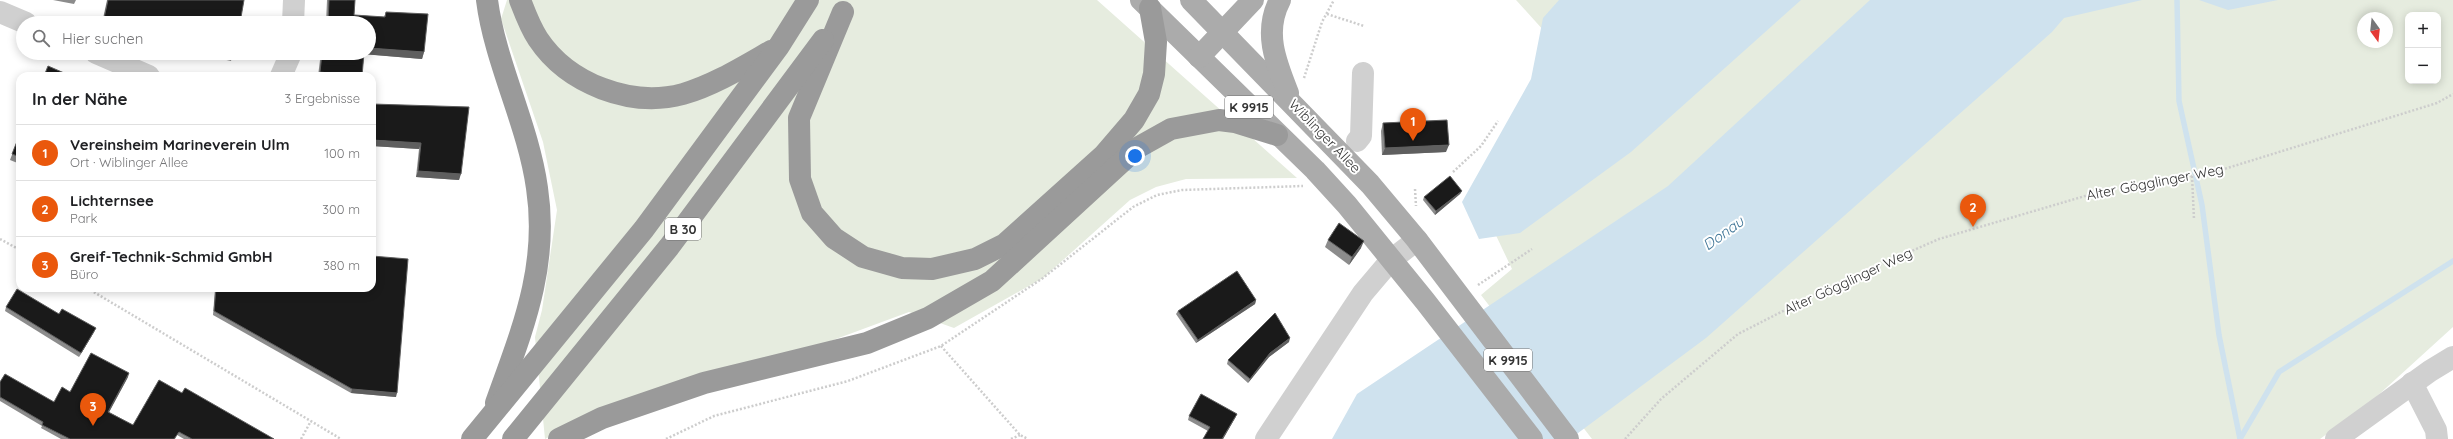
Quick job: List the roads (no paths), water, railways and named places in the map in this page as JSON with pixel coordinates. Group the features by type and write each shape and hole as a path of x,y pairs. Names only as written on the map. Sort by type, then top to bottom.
{"highway":[{"path":"487,0 489,19 514,97 537,187 541,247 525,322 491,417"},
{"path":"520,0 538,39 569,71 591,84 637,97 657,97 682,94 735,72 779,46"},
{"name":"B 30","path":"472,439 644,229 779,46 808,0"},
{"path":"848,6 799,118 800,179 812,213 834,238 863,257 902,268 932,269 975,259 1005,244 1104,155 1134,120 1149,94 1154,74 1156,42 1146,4"},
{"name":"B 30","path":"513,439 669,248 848,6"},
{"path":"559,439 602,418 704,384 867,343 928,318 992,281 1137,148 1171,129 1219,120 1235,122 1277,135"}],"main road":[{"name":"Wiblinger Allee","path":"1191,0 1292,102 1370,184 1417,240 1568,439"},
{"path":"1199,58 1253,0"},
{"path":"1280,0 1272,24 1271,45 1292,102"},
{"name":"K 9915","path":"1146,4 1277,135 1300,156 1347,205 1425,301 1532,439"}],"street":[{"path":"293,16 294,0"},
{"path":"0,12 16,19"},
{"path":"112,60 140,72"},
{"path":"283,72 287,60"},
{"path":"1357,141 1361,136 1363,73"},
{"path":"1266,439 1363,293 1391,260 1417,240"},
{"path":"2336,439 2412,383 2453,357"},
{"path":"2412,383 2436,430 2437,439"}],"water":[{"path":"1559,0 1801,0 1631,152 1520,233 1479,239 1462,202 1531,79 1543,18"},
{"name":"Donau","path":"1870,0 2142,0 2064,18 2052,32 1706,338 1570,439 1332,439 1357,394 1668,186"},
{"path":"2199,0 2278,0 2228,10"}],"waterway":[{"path":"2177,0 2179,101 2202,205 2219,335 2240,439"},
{"path":"2240,439 2279,372 2453,261"}],"place":[{"name":"Vereinsheim Marineverein Ulm","path":"1413,141"},
{"name":"Lichternsee","path":"1973,227"},
{"name":"Greif-Technik-Schmid GmbH","path":"93,426"}]}
